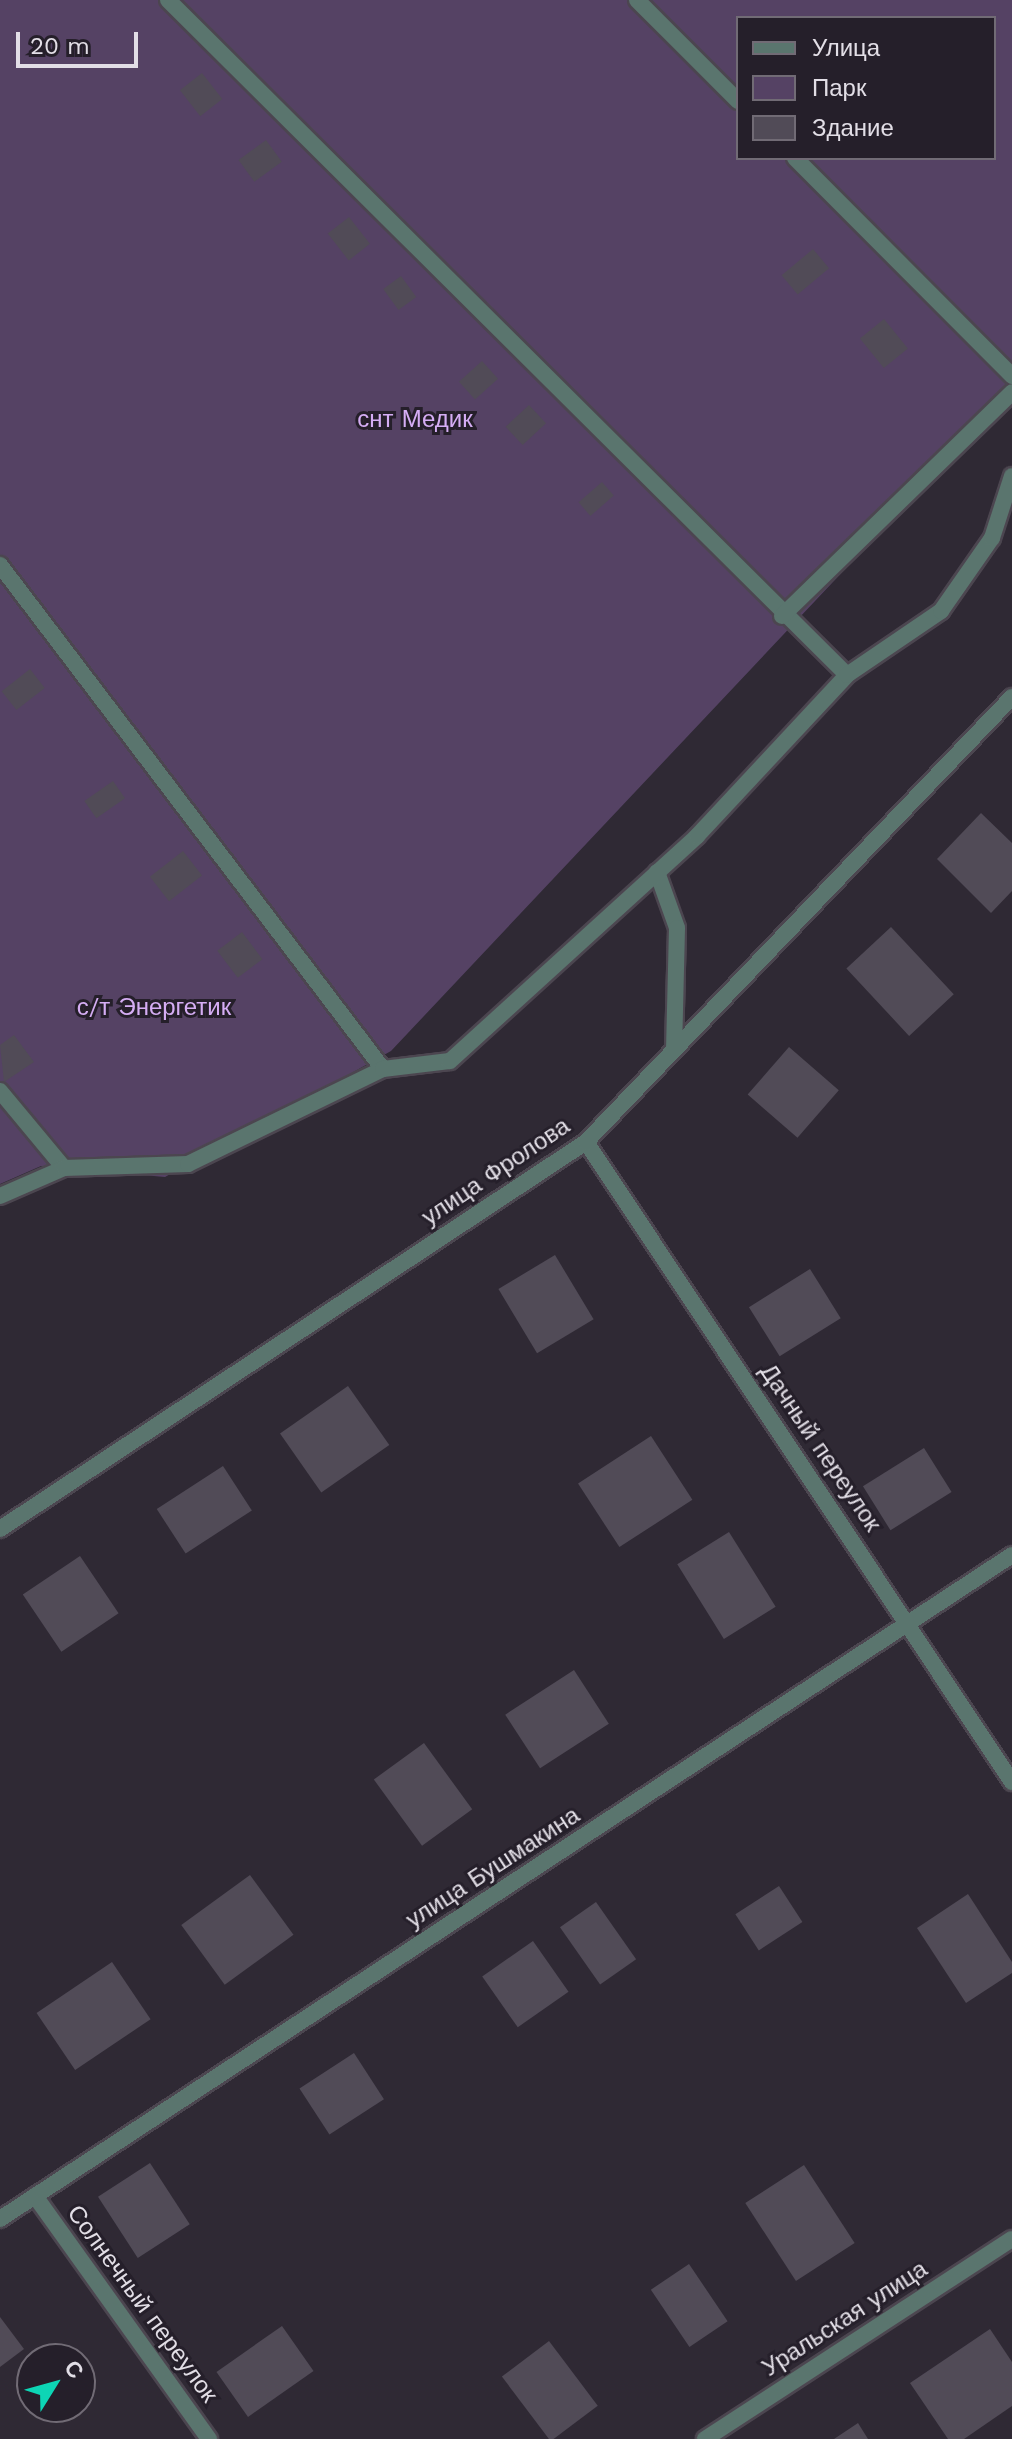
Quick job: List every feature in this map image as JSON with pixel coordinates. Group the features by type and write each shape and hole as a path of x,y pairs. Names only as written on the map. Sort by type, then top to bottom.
{"street":[{"path":"168,0 782,616 847,675"},
{"path":"637,0 736,99"},
{"path":"797,160 1012,376"},
{"path":"782,616 1012,392"},
{"path":"0,1196 64,1168 188,1164 383,1069 450,1061 657,872 847,675 941,611 992,538 1012,476"},
{"path":"0,565 383,1069"},
{"name":"улица Фролова","path":"0,1529 586,1142 1012,697"},
{"path":"657,872 677,928 674,1050"},
{"path":"0,1091 64,1168"},
{"name":"Дачный переулок","path":"586,1142 1012,1782"},
{"name":"улица Бушмакина","path":"0,2219 1012,1555"},
{"name":"Солнечный переулок","path":"35,2196 209,2439"},
{"name":"Уральская улица","path":"705,2439 1012,2239"}],"green space":[{"name":"снт Медик","path":"0,0 1012,0 1012,392 391,1051 165,1177 41,1166 0,1184"}],"building":[{"path":"202,73 222,99 200,116 180,90"},
{"path":"266,140 282,162 254,182 238,160"},
{"path":"349,217 370,244 349,260 328,234"},
{"path":"813,249 829,268 798,295 782,275"},
{"path":"401,276 416,297 398,310 383,289"},
{"path":"884,319 908,349 884,368 860,339"},
{"path":"482,361 498,379 475,400 459,382"},
{"path":"529,405 546,423 523,445 506,427"},
{"path":"602,482 614,496 590,516 579,502"},
{"path":"30,669 45,688 16,710 2,691"},
{"path":"113,781 125,798 96,818 84,801"},
{"path":"981,813 1012,843 1012,891 991,913 937,859"},
{"path":"183,851 202,875 169,901 150,877"},
{"path":"891,927 954,994 909,1036 846,969"},
{"path":"242,932 262,959 238,978 217,951"},
{"path":"14,1035 34,1062 4,1082 0,1045"},
{"path":"789,1047 839,1090 797,1138 748,1095"},
{"path":"555,1255 594,1319 537,1353 498,1289"},
{"path":"810,1269 841,1318 780,1356 749,1307"},
{"path":"348,1386 389,1445 321,1493 280,1434"},
{"path":"651,1436 692,1500 619,1547 578,1483"},
{"path":"924,1448 952,1492 890,1530 863,1486"},
{"path":"223,1466 252,1510 186,1553 157,1509"},
{"path":"729,1532 776,1607 724,1639 677,1564"},
{"path":"80,1556 119,1613 61,1652 23,1595"},
{"path":"574,1670 609,1724 540,1768 505,1715"},
{"path":"424,1743 472,1809 422,1846 374,1779"},
{"path":"250,1875 293,1935 225,1985 181,1925"},
{"path":"779,1886 802,1922 759,1950 735,1914"},
{"path":"968,1894 1012,1962 1012,1973 966,2003 917,1928"},
{"path":"596,1902 636,1959 600,1985 560,1927"},
{"path":"533,1941 569,1992 518,2027 482,1977"},
{"path":"112,1962 151,2019 75,2070 37,2013"},
{"path":"354,2053 384,2099 329,2135 299,2088"},
{"path":"150,2163 190,2224 138,2258 98,2197"},
{"path":"804,2165 855,2243 796,2281 745,2203"},
{"path":"689,2264 728,2321 689,2347 651,2290"},
{"path":"0,2317 20,2343 16,2343 16,2355 0,2367"},
{"path":"282,2326 314,2371 248,2417 216,2372"},
{"path":"990,2329 1012,2362 1012,2406 964,2439 948,2439 910,2383"},
{"path":"549,2341 598,2406 554,2439 549,2439 502,2377"},
{"path":"858,2423 868,2439 834,2439"}],"park label":[{"name":"с/т Энергетик","path":"154,1008"}]}
